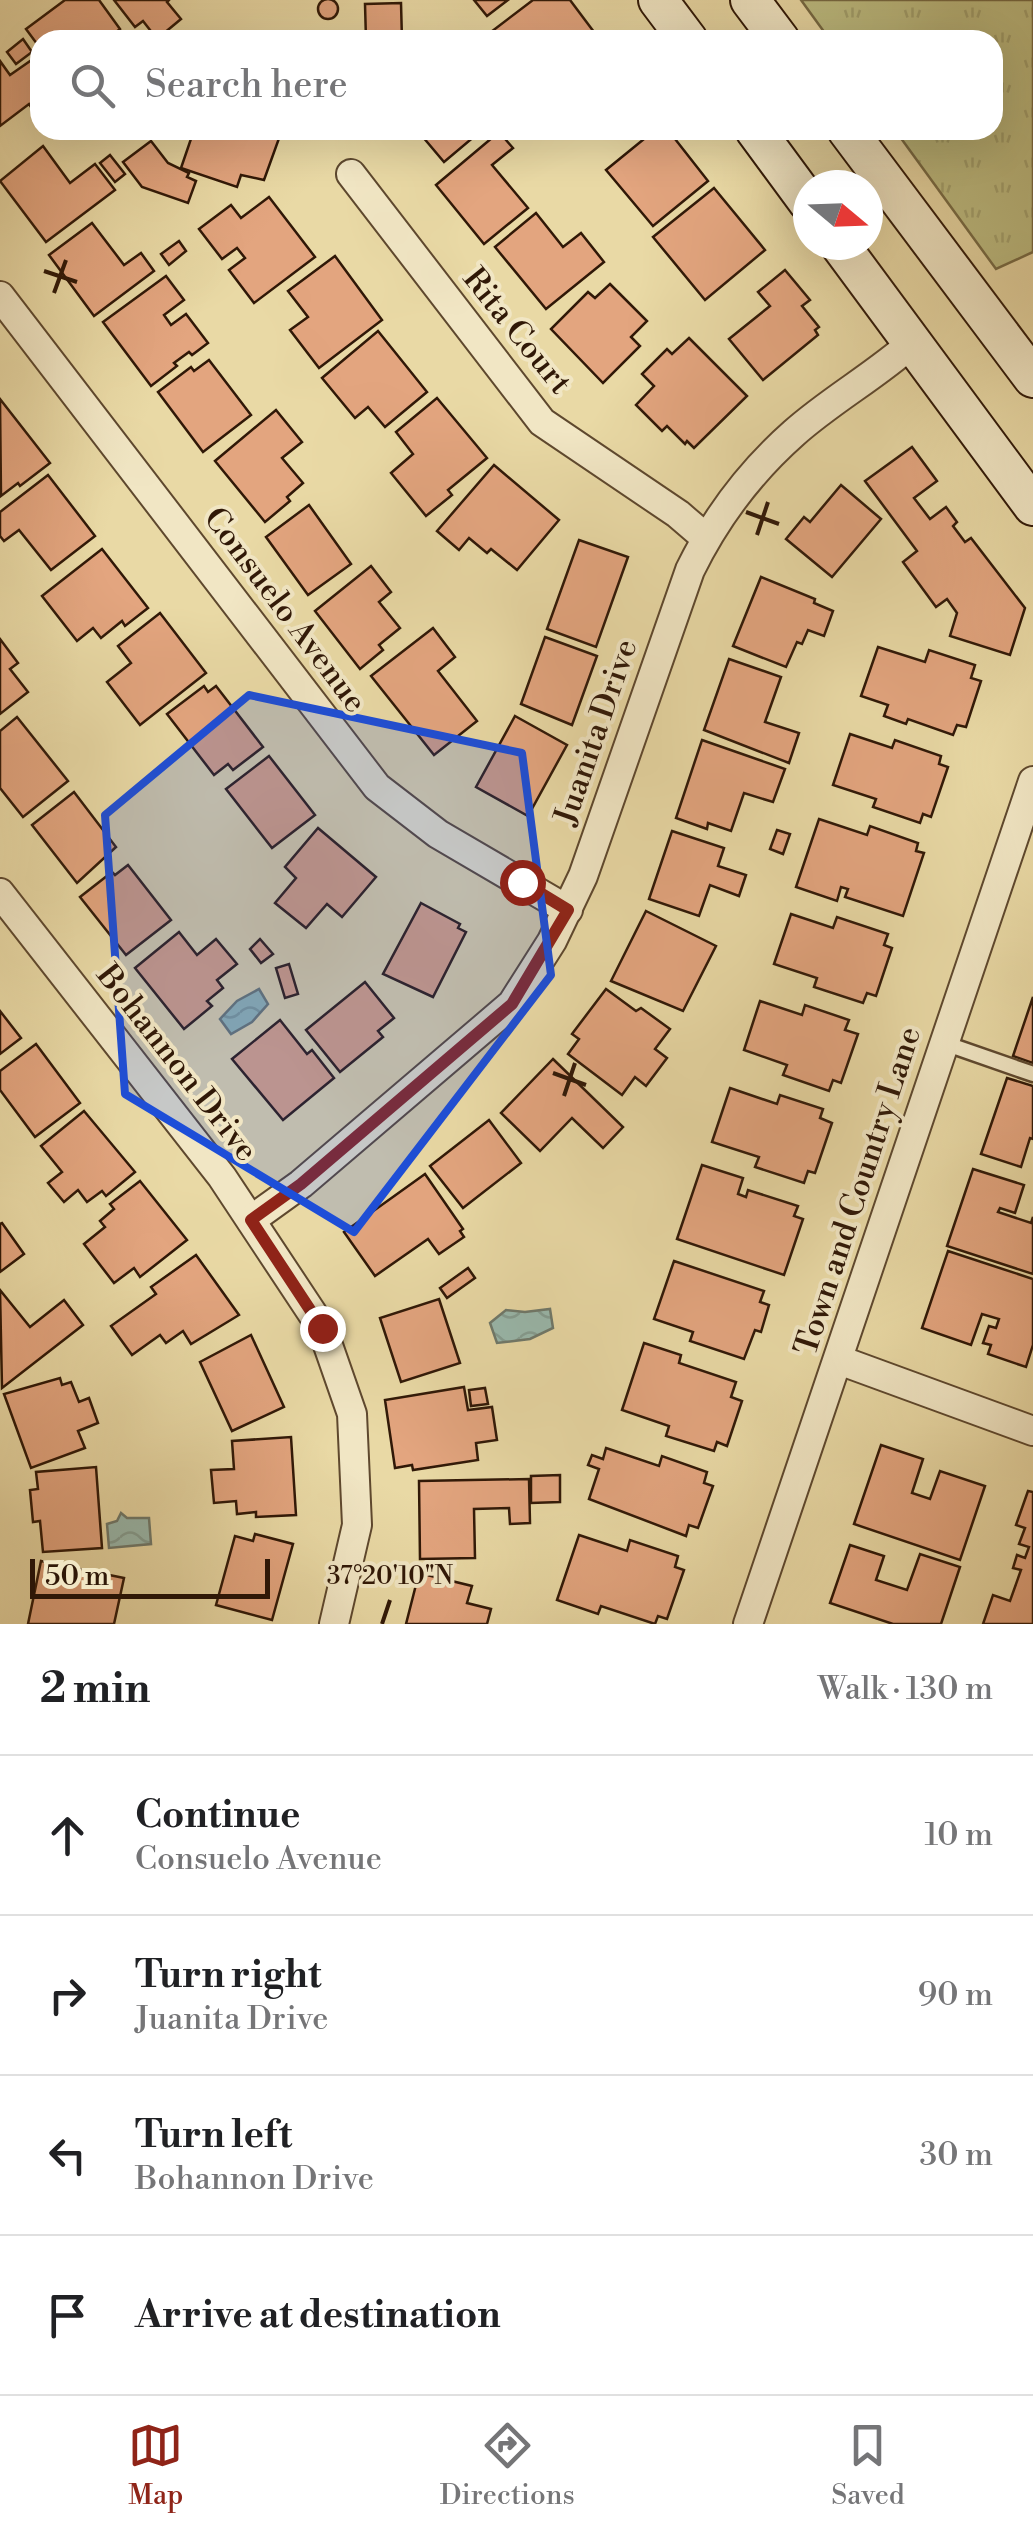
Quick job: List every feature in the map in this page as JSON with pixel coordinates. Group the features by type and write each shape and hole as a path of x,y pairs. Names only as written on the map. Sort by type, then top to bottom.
{"main road":[{"path":"658,0 680,30"},
{"path":"750,0 772,30"},
{"path":"762,140 793,182"},
{"path":"854,140 1033,378"},
{"path":"851,260 1033,506"}],"street":[{"name":"Rita Court","path":"350,174 542,422 678,514 706,538"},
{"name":"Consuelo Avenue","path":"0,296 377,787 438,834 568,910"},
{"name":"Juanita Drive","path":"251,1220 301,1184 512,1004 568,910 690,570 706,538 729,503 794,433 886,366 912,342"},
{"name":"Town and Country Lane","path":"748,1624 1033,780"},
{"name":"Bohannon Drive","path":"0,892 222,1177 322,1328 352,1414 357,1525 334,1624"},
{"path":"839,1360 1033,1431"}],"lane":[{"path":"944,1044 1033,1074"}],"highlighted area":[{"path":"249,695 522,753 551,975 354,1232 125,1094 105,815"}],"green space":[{"path":"801,0 1033,0 1033,252 996,269 902,140 1003,140 1003,30 823,30"}],"water":[{"path":"259,989 268,1004 252,1022 231,1034 220,1019 237,1001"},
{"path":"550,1309 553,1328 530,1339 497,1343 490,1323 506,1310"},
{"path":"121,1513 127,1518 149,1518 151,1544 109,1548 107,1524 117,1521"}],"building":[{"path":"328,-1 338,9 328,19 318,9"},
{"path":"65,0 99,0 120,29 30,30 30,34 26,29"},
{"path":"114,0 169,0 181,19 168,30 150,30 143,21 135,27"},
{"path":"474,0 508,0 487,16"},
{"path":"533,0 570,0 592,30 494,30"},
{"path":"401,3 402,30 366,30 365,4"},
{"path":"23,39 30,49 30,54 16,64 7,52"},
{"path":"0,61 10,75 30,61 30,106 0,126"},
{"path":"191,140 278,140 264,180 241,175 237,187 181,168"},
{"path":"425,140 470,140 444,162"},
{"path":"489,140 506,140 513,148 492,165 528,208 484,244 436,185"},
{"path":"643,140 676,140 708,181 653,226 606,170"},
{"path":"151,141 168,163 196,181 188,203 142,187 123,162"},
{"path":"43,146 70,183 95,164 115,190 46,242 0,181"},
{"path":"110,155 125,174 115,182 100,163"},
{"path":"714,188 765,250 705,300 653,237"},
{"path":"269,197 315,257 254,303 229,270 245,258 237,248 222,259 199,229 231,205 241,218"},
{"path":"536,213 563,247 581,233 604,262 546,309 495,247"},
{"path":"92,223 124,265 141,253 154,271 94,316 49,255"},
{"path":"179,241 186,251 169,265 161,254"},
{"path":"335,256 382,320 319,368 290,330 308,317 288,291"},
{"path":"785,270 810,300 802,306 819,327 815,330 818,335 763,380 729,339 770,306 758,292"},
{"path":"166,276 184,300 164,315 171,325 186,314 208,343 174,363 177,366 151,386 103,322"},
{"path":"610,284 647,321 631,337 640,346 603,383 551,329 588,292 595,298"},
{"path":"378,331 427,392 385,427 368,407 355,418 322,378"},
{"path":"689,338 747,396 694,448 667,426 662,431 636,405 654,386 642,374 667,349 672,354"},
{"path":"209,360 251,415 203,452 158,392 191,367 194,371"},
{"path":"437,398 487,458 448,490 452,495 426,516 391,473 413,454 396,432"},
{"path":"0,399 50,463 1,496"},
{"path":"276,410 302,442 282,458 303,483 287,497 290,501 265,522 215,461"},
{"path":"912,447 937,481 914,498 930,519 946,507 965,542 971,538 1025,608 1010,655 950,636 957,613 947,599 936,607 903,562 917,551 865,481"},
{"path":"494,465 559,520 517,570 491,549 487,553 469,538 459,550 437,531"},
{"path":"48,475 95,536 51,570 19,530 4,541 0,536 0,512"},
{"path":"841,485 881,519 832,577 786,539 804,517 810,522"},
{"path":"309,505 351,564 308,595 266,537"},
{"path":"579,540 628,557 596,647 547,629"},
{"path":"102,549 148,608 125,626 122,621 101,638 93,628 77,641 42,596"},
{"path":"371,566 391,592 379,602 400,628 379,645 383,650 360,669 315,611"},
{"path":"761,577 815,599 814,603 833,611 824,636 808,630 802,644 797,642 786,667 733,646"},
{"path":"160,613 206,673 140,725 107,682 131,663 118,646"},
{"path":"433,628 455,657 438,671 477,721 434,755 371,676"},
{"path":"545,637 597,656 572,725 521,704"},
{"path":"0,639 18,663 10,669 28,692 0,714"},
{"path":"878,647 925,662 929,650 975,665 971,678 981,681 966,727 957,725 953,735 908,719 906,724 884,716 888,705 861,696"},
{"path":"729,659 781,677 765,722 799,733 789,763 704,730"},
{"path":"204,686 208,692 216,686 263,747 233,770 228,764 214,775 167,714"},
{"path":"515,716 567,745 528,816 476,787"},
{"path":"17,717 68,781 23,817 0,788 0,731"},
{"path":"850,734 892,748 895,740 941,756 939,764 948,767 931,817 923,814 920,823 873,807 876,799 833,785"},
{"path":"702,740 785,769 773,802 744,793 731,831 708,823 707,829 676,818"},
{"path":"269,756 315,815 272,848 226,789"},
{"path":"74,792 116,847 77,883 32,825"},
{"path":"819,819 867,835 870,826 918,843 916,851 924,853 903,916 845,897 848,889 841,887 837,901 796,887"},
{"path":"318,828 376,877 342,917 327,904 306,928 275,903 296,878 285,867"},
{"path":"777,830 790,834 783,854 770,849"},
{"path":"672,831 724,848 718,866 746,875 739,896 710,885 699,916 649,899"},
{"path":"128,865 171,920 126,955 80,897 112,872 115,875"},
{"path":"421,903 460,924 458,928 466,932 433,997 383,974"},
{"path":"646,911 716,946 683,1011 611,981"},
{"path":"791,914 833,928 837,917 888,934 884,945 892,948 876,996 867,993 863,1003 814,987 817,978 774,964"},
{"path":"179,932 197,955 216,939 237,964 217,980 223,988 207,1001 212,1006 184,1029 135,968"},
{"path":"260,939 273,954 261,963 250,949"},
{"path":"289,964 298,994 285,998 276,968"},
{"path":"365,982 394,1018 378,1031 383,1037 340,1072 306,1030"},
{"path":"606,989 670,1029 655,1049 667,1058 646,1086 635,1077 622,1095 568,1054 579,1039 572,1034"},
{"path":"1033,997 1033,1063 1013,1056"},
{"path":"760,1001 802,1015 805,1005 849,1020 845,1030 858,1034 841,1083 833,1080 829,1091 783,1075 787,1065 744,1050"},
{"path":"0,1011 21,1038 0,1054"},
{"path":"280,1020 307,1054 312,1050 334,1078 283,1120 232,1059"},
{"path":"36,1044 80,1103 35,1137 0,1090 0,1071"},
{"path":"553,1059 623,1127 603,1148 572,1118 540,1151 501,1113"},
{"path":"1007,1078 1033,1086 1033,1139 1030,1138 1021,1167 981,1154"},
{"path":"730,1088 777,1104 780,1095 823,1109 820,1118 832,1123 815,1173 808,1171 804,1183 755,1167 759,1157 712,1142"},
{"path":"84,1111 135,1172 106,1196 102,1191 87,1202 78,1190 64,1202 48,1183 62,1172 41,1146"},
{"path":"489,1120 521,1163 463,1208 430,1166"},
{"path":"702,1165 743,1178 738,1194 746,1197 748,1190 798,1206 794,1216 803,1219 784,1275 677,1239"},
{"path":"973,1169 1024,1185 1015,1213 1000,1208 998,1212 1031,1223 1033,1217 1033,1274 947,1246"},
{"path":"425,1174 463,1229 460,1231 464,1237 439,1254 428,1239 375,1276 344,1232"},
{"path":"140,1181 187,1240 140,1277 134,1268 114,1283 84,1244 105,1227 100,1221 114,1209 110,1204"},
{"path":"0,1224 24,1254 0,1272"},
{"path":"948,1251 1033,1279 1033,1345 1026,1367 988,1354 991,1345 983,1343 989,1326 996,1328 999,1319 982,1314 971,1345 922,1328"},
{"path":"196,1255 239,1315 191,1344 183,1331 166,1343 160,1335 132,1355 111,1326 156,1294 151,1287"},
{"path":"674,1261 764,1291 760,1302 769,1305 761,1332 755,1330 744,1359 690,1341 693,1332 654,1319"},
{"path":"468,1268 475,1278 447,1298 440,1288"},
{"path":"0,1290 30,1327 64,1300 83,1325 2,1388"},
{"path":"439,1299 460,1363 401,1382 380,1318"},
{"path":"251,1335 284,1407 232,1431 200,1362"},
{"path":"644,1343 681,1355 679,1363 736,1382 731,1397 742,1401 727,1446 717,1442 714,1451 666,1436 669,1426 622,1410"},
{"path":"60,1378 62,1385 71,1382 79,1402 89,1398 98,1423 78,1431 85,1448 31,1468 4,1394"},
{"path":"464,1387 468,1410 492,1407 497,1440 476,1443 478,1460 413,1470 412,1465 395,1468 385,1400"},
{"path":"485,1388 488,1404 471,1406 469,1390"},
{"path":"291,1437 296,1515 256,1517 256,1512 237,1514 236,1501 214,1503 211,1470 234,1469 232,1441"},
{"path":"881,1445 923,1459 912,1493 930,1499 940,1471 985,1486 960,1560 854,1524"},
{"path":"606,1448 659,1466 662,1456 707,1472 704,1483 713,1486 698,1528 689,1525 686,1536 589,1499 599,1469 588,1465 592,1455 603,1459"},
{"path":"96,1467 102,1548 43,1552 40,1521 33,1522 30,1490 38,1489 36,1472"},
{"path":"560,1475 560,1502 531,1503 531,1476"},
{"path":"529,1479 530,1523 510,1524 509,1508 474,1509 475,1558 420,1559 419,1481"},
{"path":"1028,1491 1033,1492 1033,1624 983,1624 993,1595 1010,1601 1021,1570 1013,1568 1017,1555 1025,1558 1029,1547 1019,1544 1025,1528 1016,1525"},
{"path":"255,1534 293,1544 272,1620 216,1605 235,1536 253,1541"},
{"path":"579,1535 627,1551 630,1540 678,1556 675,1567 684,1570 667,1619 658,1616 655,1624 601,1606 598,1614 557,1600"},
{"path":"850,1545 884,1556 876,1580 907,1590 920,1554 960,1567 941,1624 893,1624 830,1603"},
{"path":"41,1561 124,1578 114,1624 28,1624"},
{"path":"419,1573 472,1586 467,1603 491,1609 487,1624 406,1624"}],"route":[{"path":"322,1328 251,1220 301,1184 512,1004 568,910 522,882"}]}
